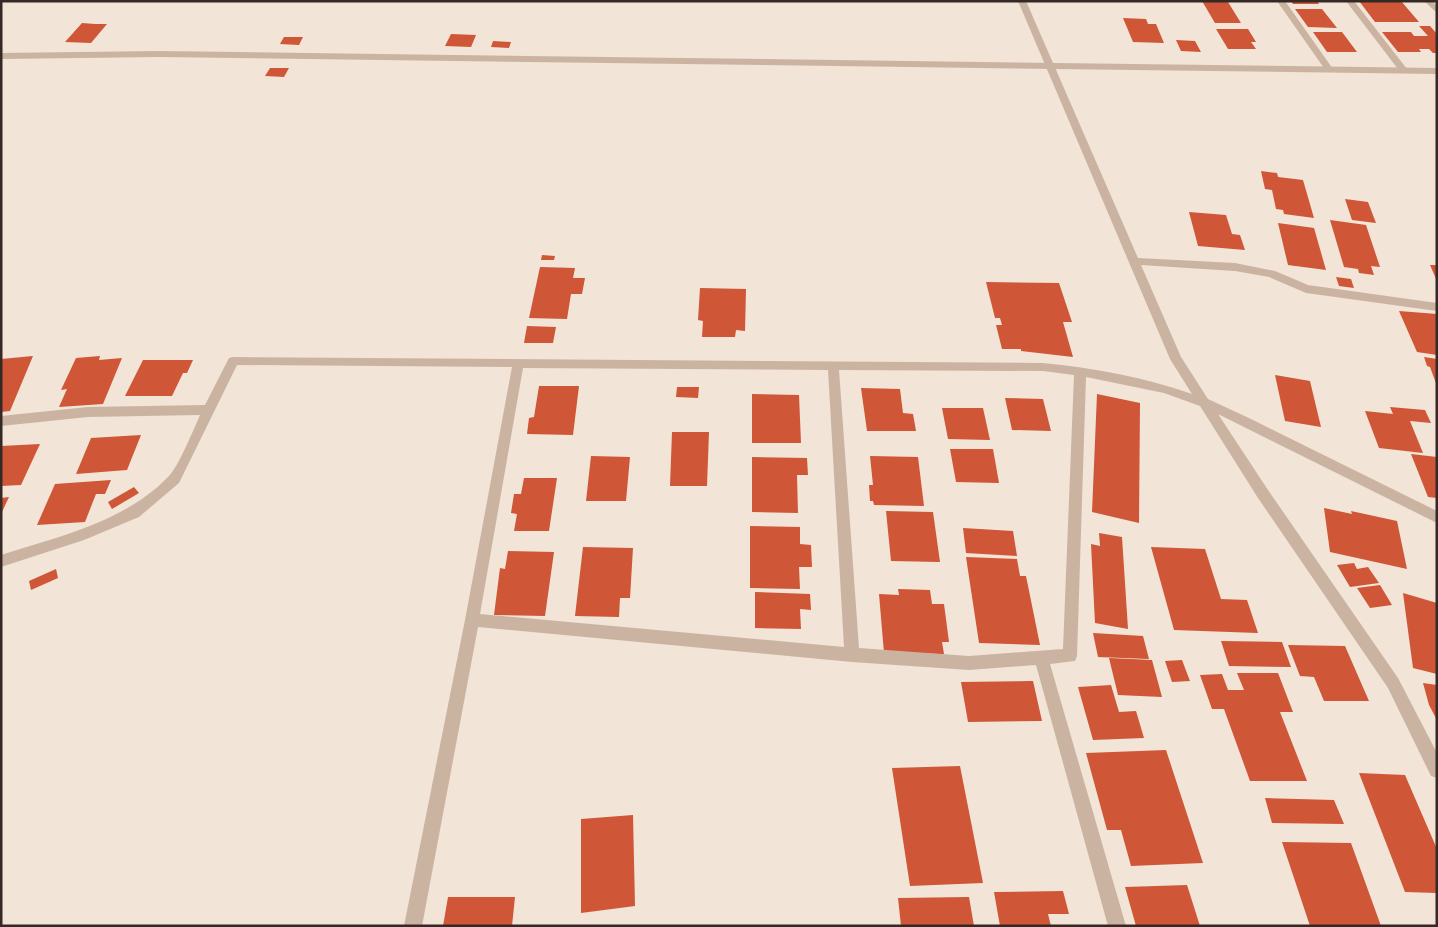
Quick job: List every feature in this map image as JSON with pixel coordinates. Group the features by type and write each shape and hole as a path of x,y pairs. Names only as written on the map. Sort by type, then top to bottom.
{"street":[{"path":"1022,1 1176,359 1263,494 1393,684 1437,770"},
{"path":"1281,1 1329,69"},
{"path":"1350,1 1404,71"},
{"path":"1428,1 1437,11"},
{"path":"1,56 159,54 1437,71"},
{"path":"1134,261 1250,270 1271,274 1306,289 1437,307"},
{"path":"1,561 84,534 134,513 176,479 233,361 1042,367 1080,371 1165,389 1205,403 1437,517"},
{"path":"414,926 518,364"},
{"path":"832,365 852,655"},
{"path":"472,620 852,655 970,663 1041,656 1070,656 1080,371"},
{"path":"1,421 88,412 209,410"},
{"path":"1041,656 1117,926"}],"building":[{"path":"1202,1 1228,2 1241,23 1215,23"},
{"path":"1291,1 1317,1 1319,4 1293,4"},
{"path":"1359,1 1401,1 1419,22 1375,22"},
{"path":"1295,9 1322,9 1337,28 1308,27"},
{"path":"1123,18 1146,19 1148,24 1156,24 1164,43 1133,42"},
{"path":"82,23 107,24 91,43 65,42"},
{"path":"1419,26 1430,26 1437,34 1437,53 1433,53 1429,49 1419,49 1421,52 1398,52 1382,32 1411,32 1414,36 1428,36"},
{"path":"1216,29 1248,29 1256,42 1251,42 1256,49 1228,49"},
{"path":"1313,32 1342,32 1357,52 1327,52"},
{"path":"451,34 476,35 471,47 445,46"},
{"path":"284,37 303,37 299,45 280,44"},
{"path":"1176,40 1195,41 1201,52 1181,51"},
{"path":"493,41 511,42 509,48 491,47"},
{"path":"270,68 289,68 284,77 265,76"},
{"path":"1261,171 1277,173 1278,177 1303,180 1314,218 1284,214 1283,210 1276,209 1272,190 1265,189"},
{"path":"1345,199 1368,202 1376,223 1352,220"},
{"path":"1189,212 1226,215 1232,234 1240,235 1245,250 1198,246"},
{"path":"1330,220 1366,225 1380,267 1371,266 1374,275 1359,273 1358,269 1344,267"},
{"path":"1278,223 1314,228 1326,270 1288,265"},
{"path":"542,255 555,256 554,260 541,260"},
{"path":"1430,265 1437,265 1437,281"},
{"path":"540,267 575,268 573,278 585,278 582,294 571,294 567,319 529,318"},
{"path":"1336,277 1351,279 1354,288 1339,286"},
{"path":"986,282 1059,283 1072,322 1063,322 1073,357 1021,351 1021,349 1002,349 996,325 1002,325 1000,318 995,318"},
{"path":"700,288 746,289 745,331 736,330 735,337 702,337 703,321 698,320"},
{"path":"1399,311 1437,314 1437,355 1417,352"},
{"path":"527,326 556,327 553,343 524,343"},
{"path":"33,356 10,411 1,412 1,359"},
{"path":"100,356 99,360 122,358 103,404 59,407 67,389 61,390 76,358"},
{"path":"1424,357 1437,359 1437,386 1430,367 1427,366"},
{"path":"143,360 193,360 187,373 183,373 172,396 125,396"},
{"path":"1275,375 1310,381 1321,427 1285,421"},
{"path":"539,386 579,386 573,435 527,434 529,418 534,417"},
{"path":"677,387 699,387 698,398 676,397"},
{"path":"861,388 900,389 903,413 913,414 916,431 867,431"},
{"path":"752,394 799,395 801,443 752,443"},
{"path":"1097,394 1140,403 1139,523 1092,512"},
{"path":"1005,398 1043,399 1051,431 1012,430"},
{"path":"1390,407 1425,410 1431,423 1410,421 1423,453 1379,448 1365,411 1393,414"},
{"path":"942,408 983,408 990,440 948,439"},
{"path":"672,432 709,432 707,486 670,486"},
{"path":"141,435 127,470 76,474 91,438"},
{"path":"40,444 21,485 1,486 1,446"},
{"path":"950,449 993,449 999,483 956,482"},
{"path":"1411,454 1437,457 1437,498 1428,497"},
{"path":"591,456 630,457 626,501 586,501"},
{"path":"870,456 918,457 924,506 874,505 873,501 870,501 869,485 873,485"},
{"path":"752,457 807,458 808,475 797,475 798,513 752,512"},
{"path":"524,478 557,478 549,531 514,531 517,514 511,513 514,494 521,494"},
{"path":"111,480 105,494 96,494 85,522 37,525 55,484"},
{"path":"134,487 139,493 112,509 108,502"},
{"path":"9,497 1,514 1,498"},
{"path":"1324,508 1352,514 1351,511 1397,521 1407,569 1330,552"},
{"path":"886,511 933,512 940,562 891,561"},
{"path":"750,526 800,527 800,544 811,545 812,567 799,567 800,589 750,588"},
{"path":"963,528 1013,531 1017,556 966,553"},
{"path":"1099,533 1122,537 1128,629 1095,623 1091,544 1100,546"},
{"path":"583,547 633,548 630,598 620,598 619,617 575,616"},
{"path":"1151,547 1205,549 1221,599 1247,600 1258,633 1174,630"},
{"path":"508,551 554,552 545,616 494,615 500,568 505,569"},
{"path":"966,557 1017,559 1020,576 1026,576 1040,645 979,643"},
{"path":"1354,563 1357,569 1368,567 1379,583 1350,587 1337,565"},
{"path":"56,569 58,578 31,590 29,581"},
{"path":"1380,585 1392,605 1370,608 1357,588"},
{"path":"898,589 930,590 932,604 944,604 949,642 942,642 944,654 884,653 879,594 899,595"},
{"path":"755,592 810,594 811,610 800,609 801,629 755,628"},
{"path":"1403,593 1437,603 1437,674 1413,668"},
{"path":"1093,633 1143,636 1149,659 1098,657"},
{"path":"1221,641 1282,642 1291,667 1229,666"},
{"path":"1288,645 1345,646 1369,701 1324,701 1314,677 1300,676"},
{"path":"1109,658 1152,660 1162,697 1118,695"},
{"path":"1182,660 1190,681 1172,682 1165,661"},
{"path":"1237,673 1278,673 1293,712 1280,712 1307,781 1250,781 1224,709 1212,709 1200,675 1222,674 1228,690 1244,690"},
{"path":"1033,681 1042,721 968,722 961,682"},
{"path":"1423,683 1437,685 1437,720 1429,705"},
{"path":"1111,685 1119,712 1136,711 1144,738 1093,740 1078,687"},
{"path":"1166,750 1203,863 1131,866 1121,830 1107,830 1086,753"},
{"path":"960,766 983,883 910,886 892,768"},
{"path":"1359,773 1405,775 1437,849 1437,893 1405,892"},
{"path":"1265,798 1334,800 1344,824 1272,823"},
{"path":"633,815 635,906 581,913 581,819"},
{"path":"1282,842 1351,843 1381,926 1310,926"},
{"path":"1187,885 1200,926 1136,926 1125,887"},
{"path":"1063,891 1069,914 1048,914 1051,926 1000,926 994,892"},
{"path":"448,897 515,897 512,926 443,926"},
{"path":"969,897 974,926 901,926 898,898"}]}
